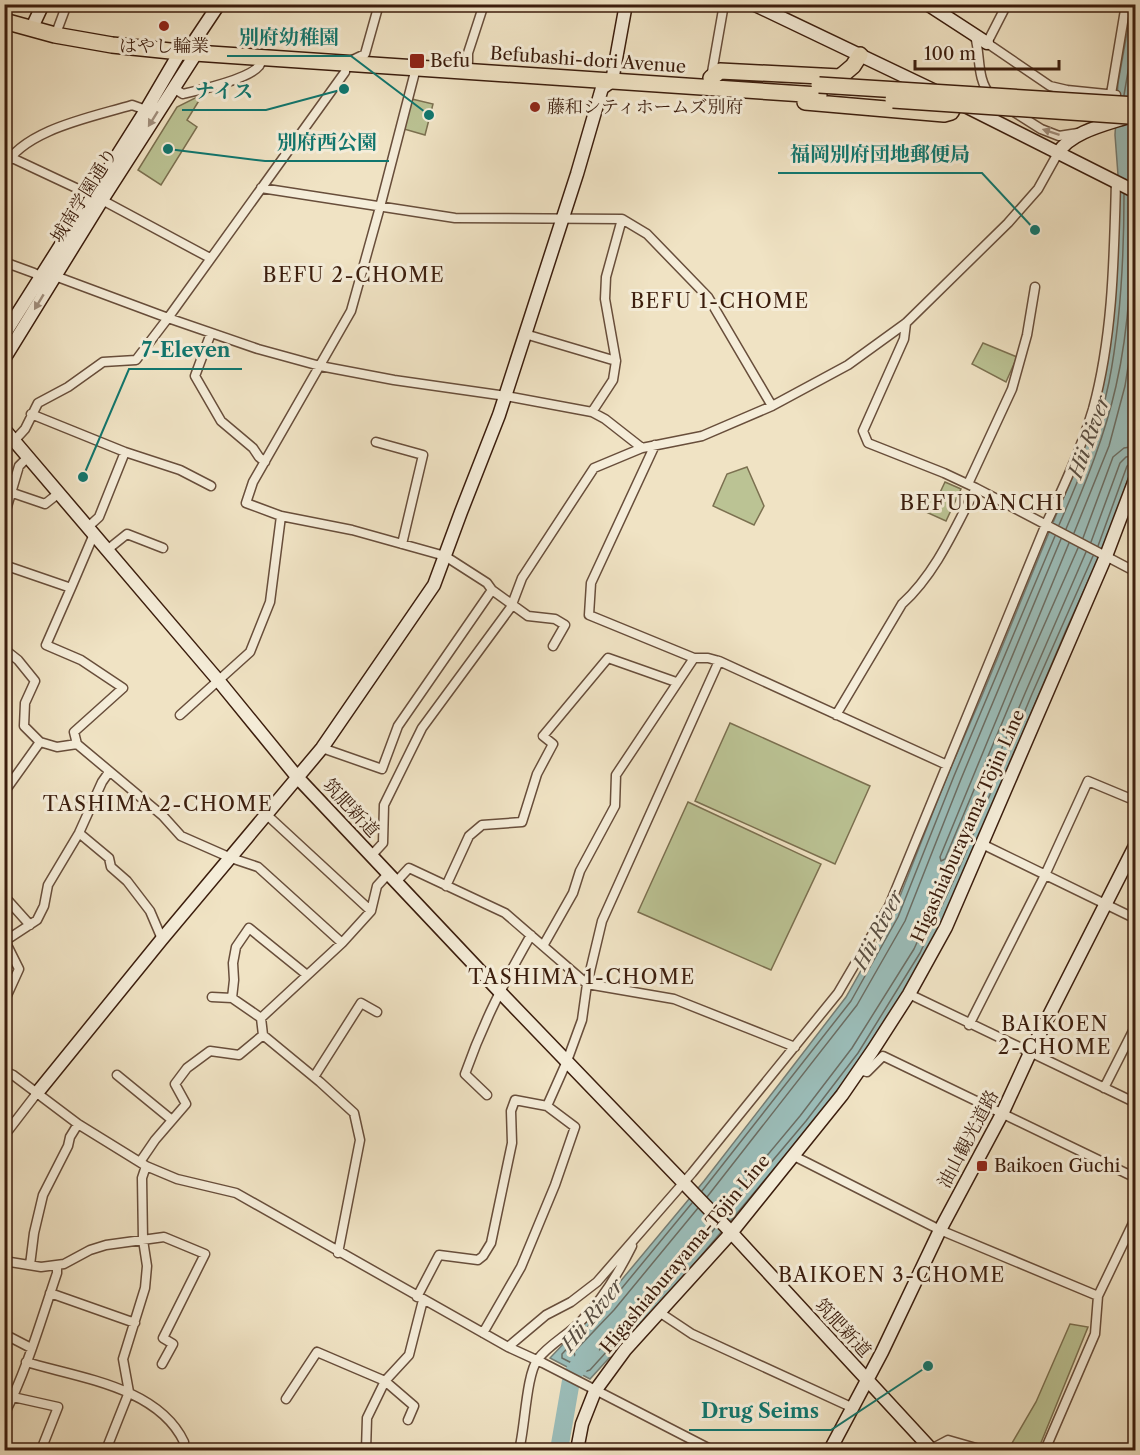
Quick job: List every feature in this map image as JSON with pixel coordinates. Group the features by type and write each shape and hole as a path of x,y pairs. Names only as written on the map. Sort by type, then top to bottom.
{"highway":[{"name":"Befubashi-dori Avenue","path":"4,13 58,28 113,38 262,57 416,68 711,78 819,90 1134,110"},
{"name":"Befubashi-dori Avenue","path":"4,21 55,35 101,43 190,49 365,54 468,62 756,92 819,90"},
{"path":"711,78 720,71 840,77 853,66 860,55"},
{"path":"756,92 777,100 944,114 951,112 956,102"}],"street":[{"path":"35,21 44,4"},
{"path":"58,28 67,4"},
{"path":"190,49 219,4"},
{"path":"14,441 25,429 38,403 68,387 103,362 136,360 345,72 346,63 365,54 379,4"},
{"path":"468,62 468,53 484,4"},
{"path":"4,1136 162,939 322,748 434,585 506,396 602,88 612,76 626,4"},
{"path":"711,78 724,4"},
{"path":"753,4 1136,192"},
{"path":"371,856 383,843 384,805 422,728 512,603 522,578 594,468 642,448 702,436 772,406 848,365 906,323 1008,223 1038,189 1063,144 1134,110 1113,94 1067,90 1050,86 927,4"},
{"path":"987,43 1007,4"},
{"path":"1113,94 1125,4"},
{"path":"975,36 979,51 979,68 984,85 995,100 1041,129 1059,136 1088,132"},
{"name":"城南学園通り","path":"4,335 41,277 173,88 190,49"},
{"name":"城南学園通り","path":"4,358 55,276 146,110 190,49"},
{"path":"173,88 183,94 216,86 249,73 260,65 262,57"},
{"path":"416,68 351,311 254,482 246,503 281,516 352,530 445,556 487,584 528,616 555,619 565,625 553,646"},
{"path":"4,166 10,157 32,138 132,105 146,110"},
{"path":"10,157 97,198 210,258"},
{"path":"508,1347 546,1315 571,1302 597,1282 683,1184 838,993 889,906 1076,458 1092,410 1103,365 1109,319 1116,182"},
{"path":"261,188 455,218 622,219 647,234 708,297 772,406"},
{"path":"592,412 613,380 616,361 605,299 606,277 622,219"},
{"path":"4,262 41,277"},
{"path":"55,276 258,349 320,366 592,412 605,419 642,448"},
{"path":"836,715 902,604 918,590 943,550 1012,389 1027,335 1035,287"},
{"path":"906,323 904,339 863,431 868,443 972,486 1136,572"},
{"path":"211,333 195,376 221,421 253,448 265,462"},
{"path":"525,334 616,361"},
{"path":"31,414 126,452 180,470 211,486"},
{"name":"筑肥新道","path":"4,429 218,680 298,778 730,1231 932,1450"},
{"path":"376,442 423,455 402,544"},
{"path":"655,445 591,583 589,615 694,658 708,657 719,661 947,765"},
{"path":"126,452 91,531 71,588 46,645 81,660 123,688 74,732 77,744 163,816 182,836 231,858 258,867 342,943"},
{"path":"4,517 8,491 19,466 27,458"},
{"name":"Higashiaburayama-Tōjin Line","path":"577,1450 590,1389 730,1231 792,1155 859,1070 909,994 946,927 1136,477"},
{"path":"8,491 45,504 59,493"},
{"path":"180,715 250,652 270,602 281,516"},
{"path":"107,550 127,534 163,548"},
{"path":"4,565 71,588"},
{"path":"322,748 382,769 398,726 492,590"},
{"path":"4,649 18,660 35,681 25,703 24,726 39,742 57,747 77,744"},
{"path":"446,886 469,836 482,825 522,822 537,774 553,744 543,736 608,658 676,682"},
{"path":"543,946 573,893 580,870 615,806 616,776 694,658"},
{"path":"547,1106 582,1020 587,984 602,921 719,661"},
{"path":"5,790 39,742"},
{"path":"4,1002 19,969 5,941 37,920 44,906 48,885 79,833 109,771"},
{"path":"969,1025 1045,875 1088,781 1136,801"},
{"path":"267,815 371,911"},
{"path":"79,833 109,858 111,867 127,881 150,911 162,939"},
{"path":"982,844 1136,919"},
{"name":"油山観光道路","path":"830,1450 913,1290 940,1230 1002,1114 1030,1053 1136,844"},
{"path":"261,1018 342,943 371,911 377,886 409,868 505,913 587,984 674,999 795,1047"},
{"path":"4,896 30,925"},
{"path":"232,998 236,947 249,928 307,975"},
{"path":"487,1095 465,1074 499,991 531,935"},
{"path":"909,994 969,1025 1136,1103"},
{"path":"212,997 232,998 261,1018 263,1035 354,1113 360,1140 338,1252"},
{"path":"314,1077 361,1003 377,1012"},
{"path":"1104,1088 1136,1025"},
{"path":"106,1450 129,1392 123,1359 145,1288 147,1266 143,1240 143,1164 172,1120 186,1104 175,1084 187,1068 210,1050 239,1055 263,1035"},
{"path":"859,1070 867,1072 883,1056 1136,1178"},
{"path":"4,1071 78,1124 143,1164 177,1179 236,1193 508,1347 709,1450"},
{"path":"117,1075 172,1120"},
{"path":"366,1450 367,1418 385,1381 409,1355 420,1299 439,1255 478,1260 491,1243 512,1143 511,1111 515,1101 547,1106 575,1127 555,1185 521,1267 483,1333"},
{"path":"30,1265 34,1233 43,1195 78,1124"},
{"path":"792,1155 940,1230 1098,1296"},
{"path":"1045,1450 1095,1334 1098,1296 1136,1217"},
{"path":"519,1450 531,1379 540,1362 583,1320 599,1300 621,1269 637,1236"},
{"path":"4,1262 40,1267 64,1264 90,1250 106,1245 164,1237 205,1254 163,1338 174,1344 162,1364"},
{"path":"4,1415 14,1397 57,1273 57,1265"},
{"path":"50,1293 135,1323"},
{"path":"659,1312 692,1334 851,1407"},
{"path":"4,1334 31,1348"},
{"path":"286,1398 317,1352 385,1381 414,1406 408,1420"},
{"path":"26,1362 129,1392 167,1416 177,1428 184,1442 182,1450"},
{"path":"14,1397 58,1407 41,1450"},
{"path":"932,1450 948,1440 982,1450"}],"green space":[{"path":"203,94 187,120 197,127 161,185 138,170 177,107"},
{"path":"412,99 433,104 425,135 404,129"},
{"path":"983,343 1017,357 1006,382 972,364"},
{"path":"747,467 764,506 754,525 713,506 727,474"},
{"path":"945,482 961,489 946,521 915,507 921,494 936,501"},
{"path":"730,723 870,786 835,864 695,801"},
{"path":"688,802 821,864 771,970 638,912"},
{"path":"1070,1324 1088,1327 1038,1450 1008,1450 1036,1402"}],"water":[{"path":"1132,5 1135,5 1135,459 1108,537 926,956 863,1056 811,1125 690,1269 590,1379 550,1358 604,1301 704,1181 780,1083 846,997 893,914 948,774 1087,440 1103,382 1118,234 1115,135 1118,83"}],"waterway":[{"name":"Hii River","path":"559,1450 572,1375 590,1351"}],"place":[{"name":"はやし輪業","path":"164,26"},
{"name":"Befu","path":"417,61"},
{"name":"ナイス","path":"344,89"},
{"name":"藤和シティホームズ別府","path":"535,107"},
{"name":"別府幼稚園","path":"429,115"},
{"name":"別府西公園","path":"168,149"},
{"name":"福岡別府団地郵便局","path":"1035,230"},
{"name":"7-Eleven","path":"83,477"},
{"name":"Baikoen Guchi","path":"982,1166"},
{"name":"Drug Seims","path":"928,1366"}],"district":[{"name":"BEFU 2-CHOME","path":"354,275"},
{"name":"BEFU 1-CHOME","path":"720,301"},
{"name":"BEFUDANCHI","path":"982,503"},
{"name":"TASHIMA 2-CHOME","path":"158,804"},
{"name":"TASHIMA 1-CHOME","path":"582,977"},
{"name":"BAIKOEN 2-CHOME","path":"1055,1036"},
{"name":"BAIKOEN 3-CHOME","path":"892,1275"}]}
